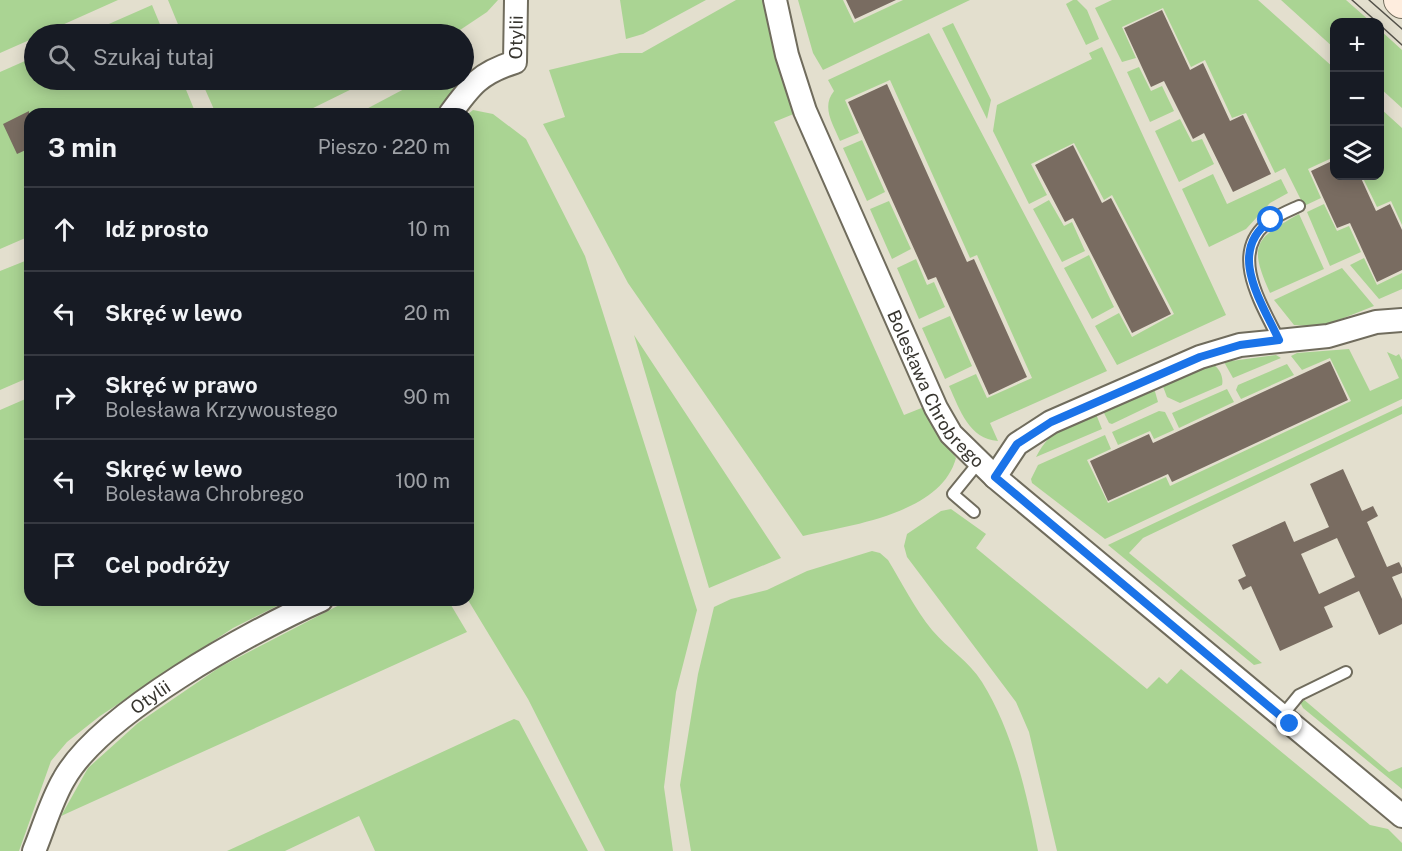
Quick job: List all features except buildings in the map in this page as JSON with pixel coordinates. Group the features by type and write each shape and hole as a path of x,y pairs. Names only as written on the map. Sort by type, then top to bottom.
{"street":[{"name":"Otylii","path":"474,81 494,69 515,62 516,0"},
{"name":"Bolesława Chrobrego","path":"774,0 787,55 805,111 894,316 936,408 951,434 987,469 1402,816"},
{"name":"Otylii","path":"454,108 467,90"},
{"path":"987,469 1017,444 1051,422 1200,357 1240,345 1328,336 1376,322 1402,320"},
{"name":"Otylii","path":"34,851 64,778 81,756 119,721 196,667 257,631 309,606"}],"lane":[{"path":"1279,340 1261,302 1247,255 1254,236 1266,223 1299,206"},
{"path":"974,512 953,494 987,469"},
{"path":"1281,717 1299,695 1346,672"}],"green space":[{"path":"0,0 118,0 64,24 24,24 24,42 0,53"},
{"path":"168,0 498,0 487,12 469,24 178,24"},
{"path":"620,0 706,0 643,34 626,39"},
{"path":"736,0 763,0 777,59 796,113 774,122 904,415 924,407 956,458 947,477 933,492 914,504 869,521 803,536 628,283 543,124 565,117 549,70 620,53 642,53"},
{"path":"798,0 843,0 854,23 903,0 970,0 823,70 813,53"},
{"path":"1077,0 1087,10 1099,39 1086,45 1066,4"},
{"path":"1112,0 1258,0 1330,64 1330,159 1308,169 1321,198 1304,206 1285,168 1275,173 1246,113 1232,118 1205,60 1191,67 1163,8 1122,27 1136,58 1122,62 1095,8"},
{"path":"1281,0 1346,0 1366,18 1330,18 1330,44"},
{"path":"152,5 160,24 109,24"},
{"path":"953,23 991,100 987,119 942,28"},
{"path":"929,33 1107,371 990,423 998,441 988,439 973,429 967,422 949,386 976,374 987,398 1032,378 977,255 970,258 890,80 845,100 859,133 840,141 828,109 830,97 834,91 828,80"},
{"path":"1384,34 1402,50 1402,108 1384,92"},
{"path":"1102,47 1226,315 1117,365 1095,326 1119,313 1132,337 1174,314 1112,195 1104,200 1074,143 1031,164 1047,195 1029,204 993,131 997,105 1092,59 1089,53"},
{"path":"24,61 24,90 186,90 194,108 24,108 24,239 0,249 0,72"},
{"path":"1139,67 1151,91 1162,86 1174,111 1150,122 1127,72"},
{"path":"205,90 350,90 313,108 213,108"},
{"path":"402,90 452,90 442,108 368,108"},
{"path":"474,110 493,114 526,139 585,256 697,610 676,692 664,787 673,851 605,851 528,699 472,606 474,606"},
{"path":"1384,112 1402,128 1402,225 1391,201 1377,207 1364,180 1384,180"},
{"path":"1180,119 1192,142 1202,139 1214,164 1179,182 1155,131"},
{"path":"862,140 885,192 867,201 843,148"},
{"path":"1213,174 1227,204 1281,179 1288,193 1270,203 1246,229 1209,247 1182,189"},
{"path":"1049,200 1064,226 1072,222 1085,251 1062,262 1033,209"},
{"path":"889,201 911,249 892,259 870,209"},
{"path":"1324,204 1337,231 1349,226 1361,252 1330,266 1307,212"},
{"path":"1299,214 1324,269 1270,293 1259,264 1260,245 1273,230"},
{"path":"1089,255 1114,307 1092,319 1064,268"},
{"path":"1364,258 1377,285 1402,273 1402,289 1379,299 1350,265"},
{"path":"916,259 927,285 934,282 945,307 919,319 897,268"},
{"path":"24,261 24,380 0,390 0,271"},
{"path":"1342,268 1374,306 1321,327 1294,325 1274,300"},
{"path":"950,316 972,366 945,379 922,328"},
{"path":"634,335 781,558 709,588"},
{"path":"1349,349 1370,391 1399,378 1387,352 1396,356 1399,354 1402,360 1402,399 1105,539 1032,483 1031,479 1038,465 1105,435 1111,449 1087,460 1108,503 1166,477 1170,486 1351,401 1330,358 1302,370 1291,356 1297,353"},
{"path":"1276,355 1281,358 1233,378 1224,362"},
{"path":"1212,364 1220,373 1222,385 1180,403 1167,397 1162,384"},
{"path":"1287,364 1294,375 1241,399 1236,390 1238,385"},
{"path":"1154,388 1158,402 1112,424 1109,423 1103,411"},
{"path":"1227,389 1234,402 1179,428 1172,413"},
{"path":"24,400 24,606 277,606 233,628 100,716 67,742 51,761 19,851 0,851 0,410"},
{"path":"1402,406 1402,414 1143,538 1129,553 1262,663 1254,665 1108,545"},
{"path":"1159,411 1165,412 1174,430 1154,439 1150,431 1118,445 1112,432"},
{"path":"1096,414 1102,429 1036,457 1054,434 1068,425"},
{"path":"951,509 986,534 976,548 1147,689 1159,677 1167,684 1181,669 1370,825 1388,829 1402,843 1402,851 1057,851 1029,732 1016,702 907,557 904,546 907,534 941,511"},
{"path":"872,551 880,553 888,560 926,622 977,675 993,701 1017,764 1038,851 691,851 680,785 698,674 714,607 731,599 767,590 807,571"},
{"path":"337,606 452,606 467,632 61,816 88,768 138,723 220,667"},
{"path":"1302,698 1389,772 1402,767 1402,789 1303,708 1300,702"},
{"path":"514,719 519,721 588,851 375,851 359,816 285,851 227,851"}],"tram line":[{"path":"1352,0 1372,18"},
{"path":"1369,0 1402,29"},
{"path":"1384,29 1402,45"}],"route":[{"path":"1271,220 1254,236 1247,255 1248,266 1261,302 1279,340 1240,345 1200,357 1051,422 1017,444 1008,454 995,477 1290,724"}]}
